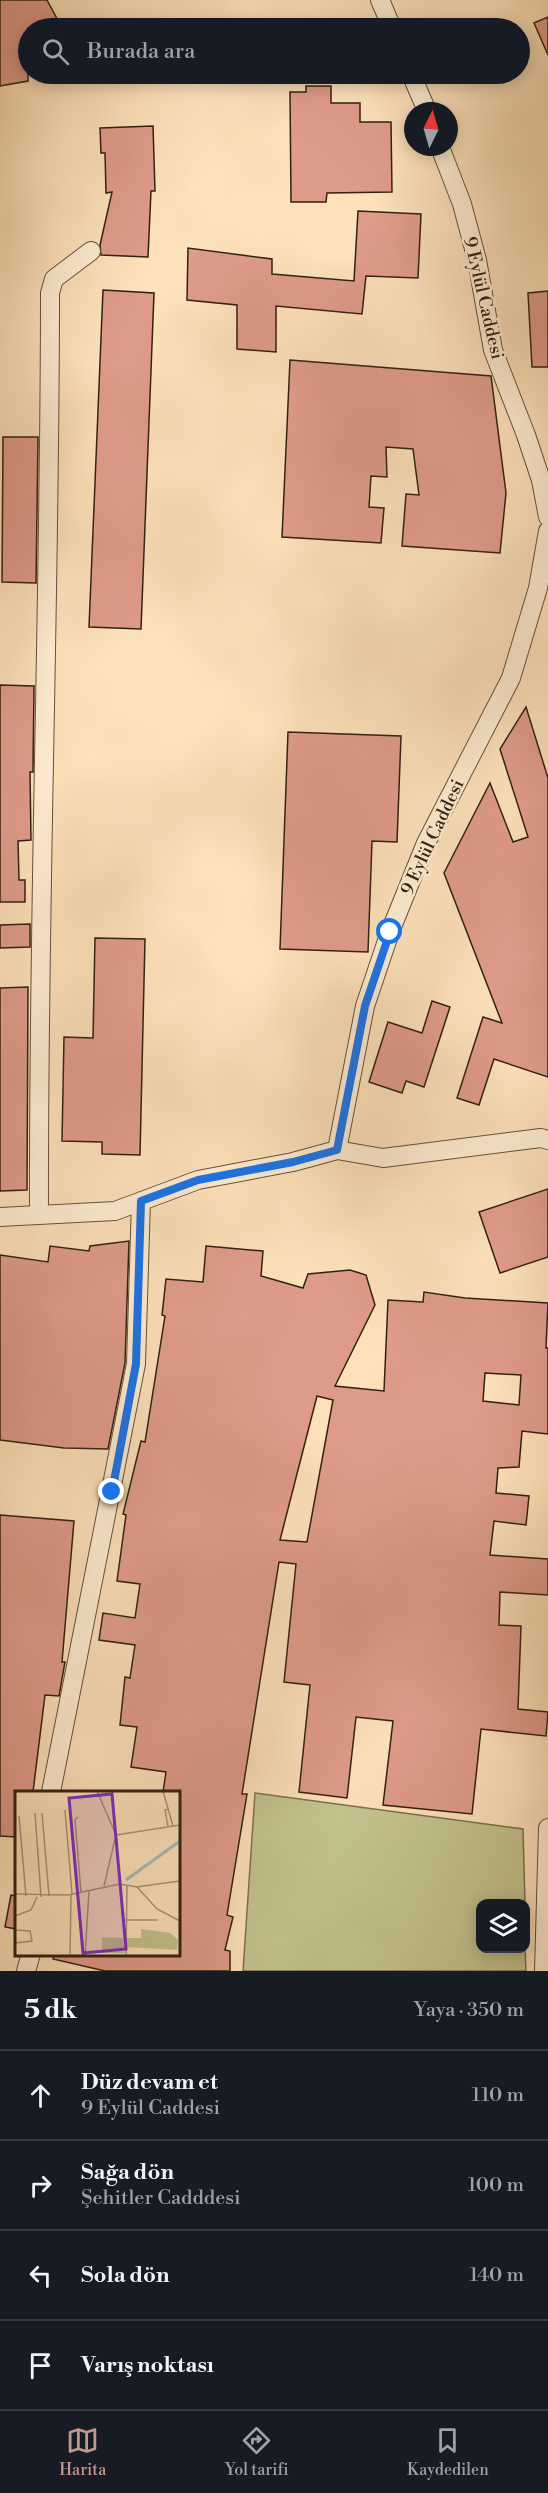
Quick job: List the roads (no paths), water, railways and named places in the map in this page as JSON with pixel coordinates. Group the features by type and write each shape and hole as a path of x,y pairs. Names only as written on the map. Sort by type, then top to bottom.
{"street":[{"path":"380,0 388,18"},
{"path":"415,84 423,102"},
{"name":"9 Eylül Caddesi","path":"443,156 462,204 477,260 493,350 541,480 548,517"},
{"path":"39,1215 39,986 50,515 50,293 54,279 91,251"},
{"name":"9 Eylül Caddesi","path":"337,1150 365,1006 372,985 426,843 510,678 538,588 548,531"},
{"path":"0,1217 115,1211 198,1180 293,1162 337,1150 383,1158 530,1139 548,1140"},
{"path":"51,1791 136,1364 141,1201"},
{"path":"544,1971 548,1828"},
{"path":"26,1971 30,1956"}]}
